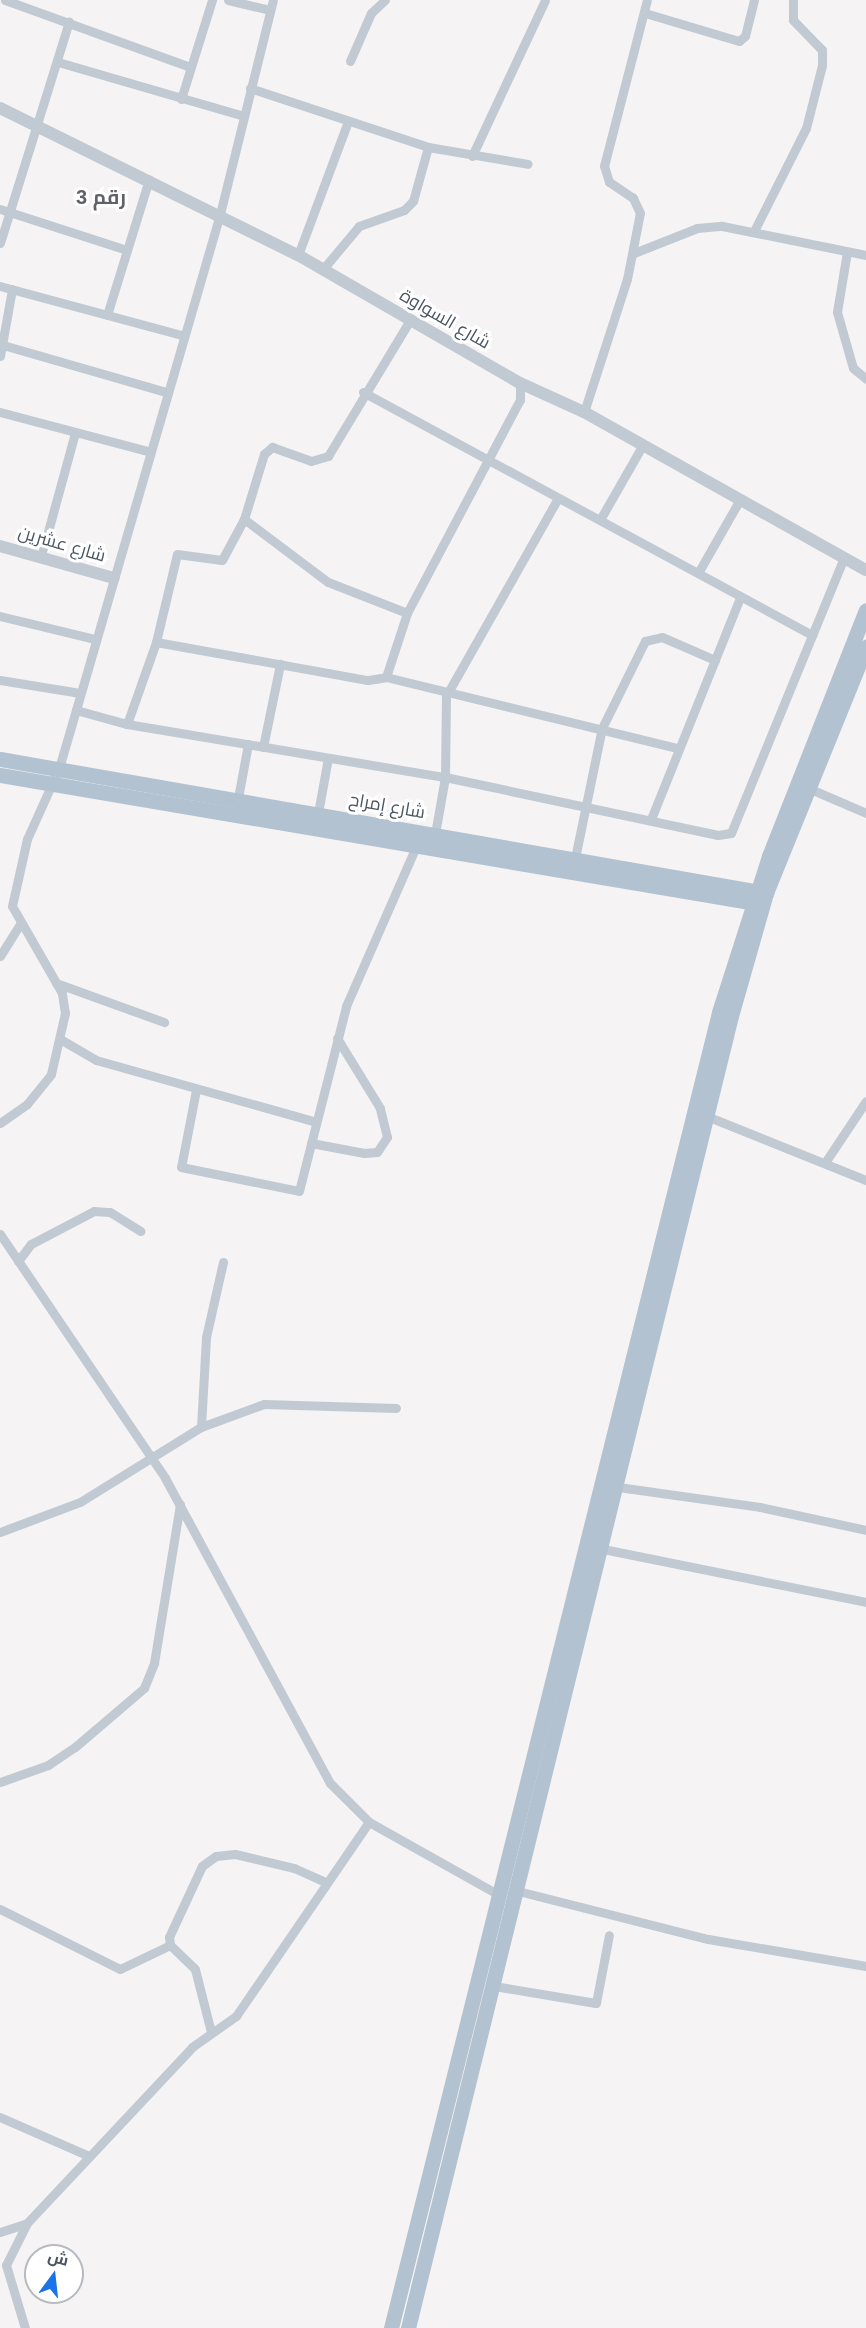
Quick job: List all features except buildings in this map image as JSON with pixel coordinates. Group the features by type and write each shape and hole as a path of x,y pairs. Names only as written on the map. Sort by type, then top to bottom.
{"main road":[{"path":"391,2328 482,1967 594,1546 700,1114 759,898 866,610"},
{"path":"759,898 866,647"},
{"name":"شارع إمراح","path":"0,759 56,775 417,844 759,898"},
{"name":"شارع إمراح","path":"0,775 56,775 238,798 575,858 759,898"},
{"path":"408,2328 518,1891 594,1546"},
{"path":"482,1967 496,1979"}],"street":[{"path":"5,0 190,67"},
{"path":"180,99 212,0"},
{"path":"228,0 270,10"},
{"path":"0,1123 41,1090 60,1039 65,1002 12,906 27,839 56,775 76,710 148,451 220,214 241,115 273,0"},
{"path":"350,61 367,21 385,0"},
{"path":"472,156 545,0"},
{"path":"584,412 634,253 638,203 609,182 604,166 647,0"},
{"path":"645,13 739,41 745,36 754,0"},
{"path":"755,229 806,128 822,65 822,50 793,20 793,0"},
{"path":"0,243 4,211 38,125 69,22"},
{"path":"58,62 241,115"},
{"path":"250,88 347,124 428,147 528,164"},
{"name":"شارع السواوة","path":"0,108 220,214 298,255 520,383 584,412 739,501 866,570"},
{"path":"298,255 347,124"},
{"path":"324,269 359,226 404,210 413,201 428,147"},
{"path":"107,315 124,249 149,179"},
{"path":"4,211 124,249"},
{"path":"634,253 697,228 755,229 866,255"},
{"path":"847,252 837,312 852,368 866,379"},
{"path":"0,286 182,335"},
{"path":"0,356 12,289"},
{"path":"127,724 156,642 177,554 218,562 244,519 264,454 282,447 321,462 410,320"},
{"path":"3,345 166,392"},
{"path":"386,676 407,613 520,400 520,383"},
{"path":"363,392 488,457 558,498 601,518 740,598 812,635"},
{"path":"0,412 148,451"},
{"path":"41,556 75,433"},
{"path":"601,518 642,446"},
{"path":"435,834 445,777 446,696 558,498"},
{"path":"698,573 739,501"},
{"path":"244,519 328,582 407,613"},
{"name":"شارع عشرين","path":"0,546 114,578"},
{"path":"76,710 127,724 445,777 731,833 844,557"},
{"path":"651,819 740,598"},
{"path":"0,616 95,639"},
{"path":"575,858 602,728 645,641 663,637 715,660"},
{"path":"156,642 368,680 386,676 446,696 602,728 678,748"},
{"path":"263,747 280,664"},
{"path":"0,680 80,693"},
{"path":"238,798 248,744"},
{"path":"318,813 328,758"},
{"path":"807,788 866,813"},
{"path":"196,1090 180,1163 184,1170 294,1194 302,1185 311,1143 313,1120 356,979 417,844"},
{"path":"0,956 20,924"},
{"path":"56,983 164,1022"},
{"path":"311,1143 364,1153 377,1152 387,1137 380,1107 337,1038"},
{"path":"60,1039 96,1060 196,1090 313,1120"},
{"path":"826,1161 866,1101"},
{"path":"700,1114 826,1161 866,1180"},
{"path":"18,1261 31,1244 94,1211 110,1212 140,1231"},
{"path":"1,1237 152,1459 180,1504 330,1784 369,1822 501,1896"},
{"path":"201,1427 206,1337 222,1262"},
{"path":"0,1532 80,1502 201,1427 264,1404 396,1408"},
{"path":"609,1485 760,1507 866,1530"},
{"path":"0,1782 48,1765 75,1747 144,1688 154,1663 180,1504"},
{"path":"594,1546 866,1602"},
{"path":"25,2328 6,2265 27,2223 87,2155 210,2032 236,2016 263,1982 325,1882 369,1822"},
{"path":"210,2032 195,1969 170,1945 171,1927 196,1874 216,1856 262,1859 325,1882"},
{"path":"518,1891 708,1939 866,1966"},
{"path":"0,1909 120,1969 170,1945"},
{"path":"496,1979 596,2002 609,1935"},
{"path":"0,2117 87,2155"},
{"path":"0,2232 27,2223"}],"district":[{"name":"رقم 3","path":"101,197"}]}
